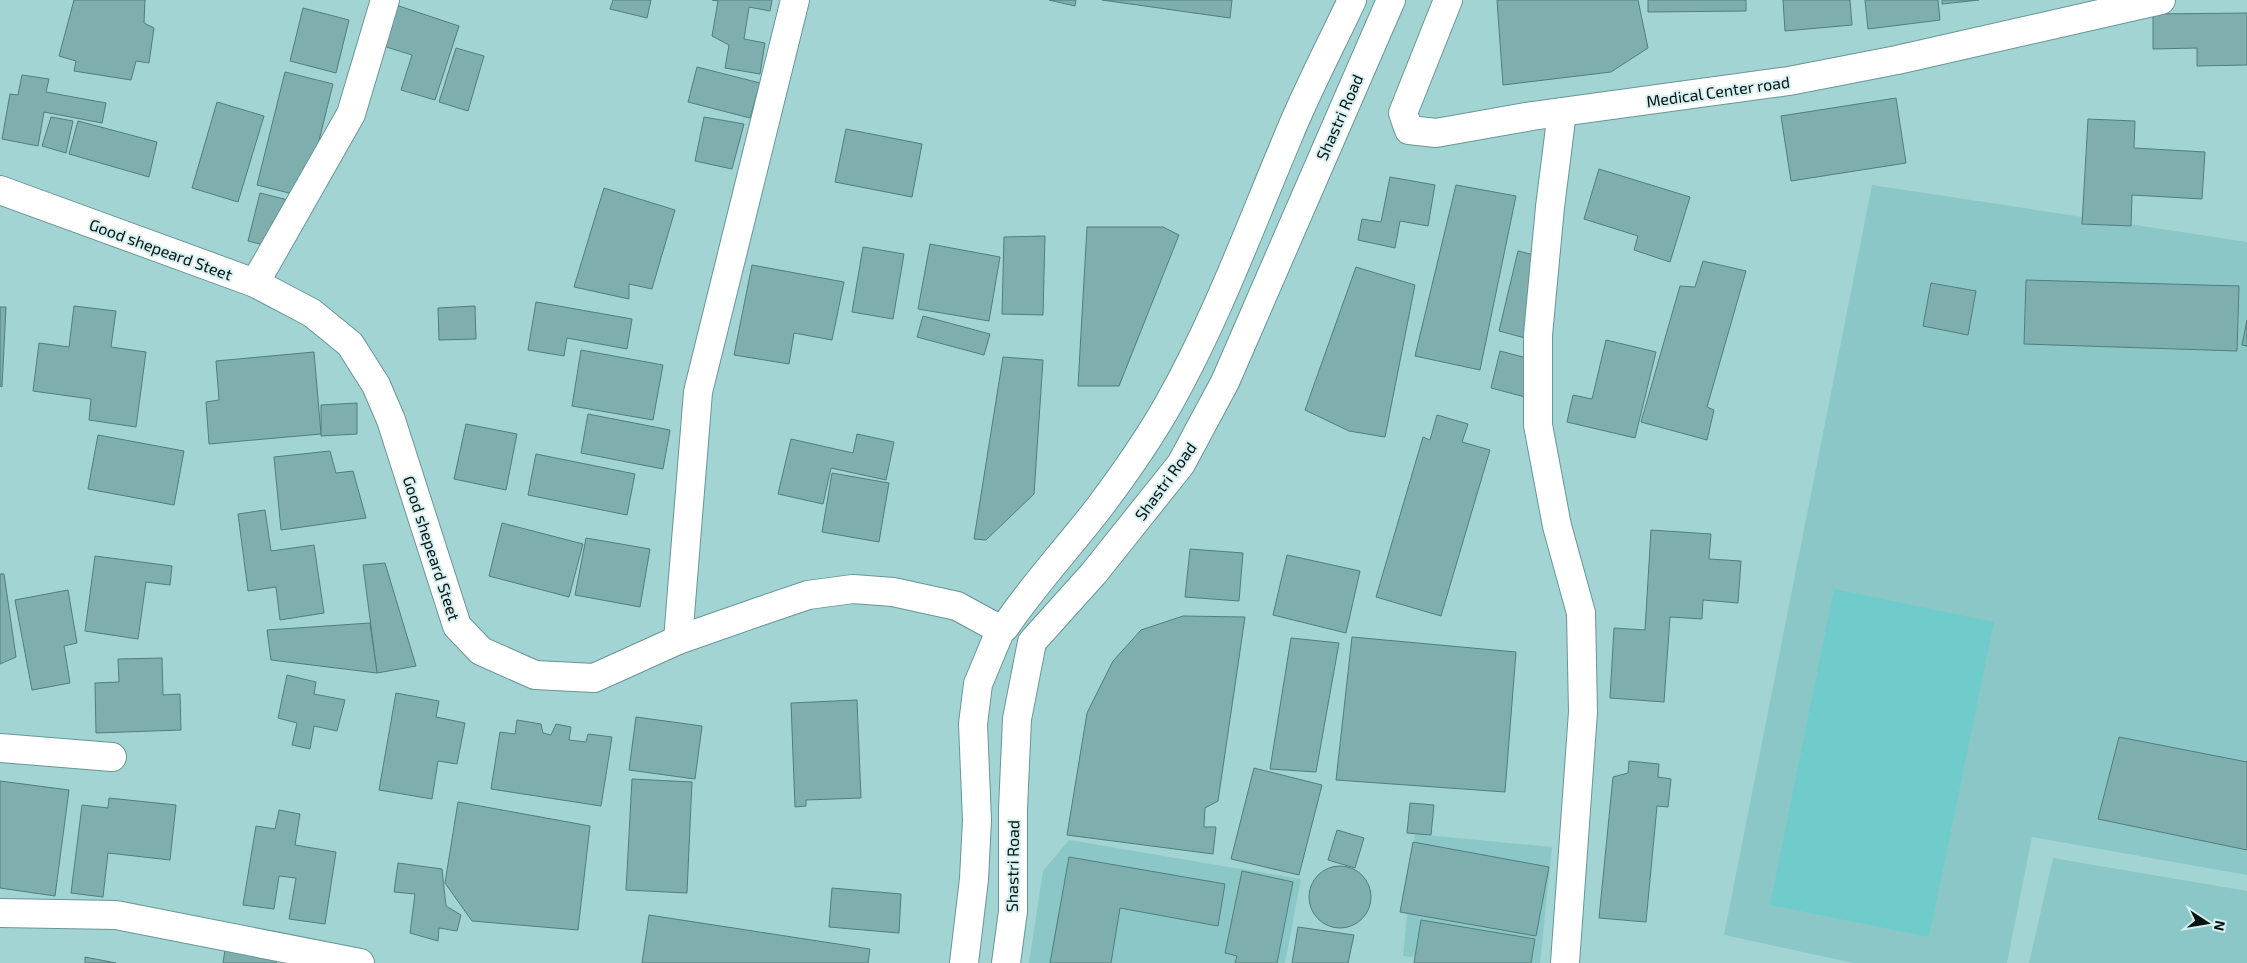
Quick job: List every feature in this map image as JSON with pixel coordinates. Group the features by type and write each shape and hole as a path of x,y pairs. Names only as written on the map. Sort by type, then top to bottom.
{"main road":[{"path":"255,283 351,114 385,0"},
{"path":"678,640 698,392 796,0"},
{"path":"964,963 974,879 977,820 972,724 978,684 1001,631 1028,592 1100,506 1137,455 1168,405 1199,346 1241,252 1289,134 1352,0"},
{"name":"Shastri Road","path":"1006,963 1013,911 1013,809 1017,719 1031,647 1094,573 1180,464 1198,434 1225,382 1391,0"},
{"name":"Medical Center road","path":"1448,0 1403,113 1409,130 1436,133 1562,112 1789,81 1897,60 2161,0"},
{"path":"1562,112 1550,206 1538,335 1538,425 1557,526 1581,613 1583,712 1565,963"},
{"name":"Good shepeard Steet","path":"0,190 255,283 312,313 350,344 376,385 391,420 457,626 481,651 535,675 594,678 678,640 808,594 853,589 893,592 957,606 1001,631"},
{"path":"1001,631 1015,623 1026,627 1032,636 1031,647"},
{"path":"0,748 112,757"},
{"path":"0,913 116,915 360,963"}],"shaded area":[{"path":"1872,185 2247,242 2247,875 2032,837 2007,963 1854,963 1724,935"},
{"path":"1834,589 1994,622 1929,937 1770,905"},
{"path":"1415,834 1552,847 1540,963 1475,963 1403,956"},
{"path":"1069,840 1301,879 1285,963 1029,963 1043,871"},
{"path":"2053,858 2247,891 2247,963 2029,963"}],"building":[{"path":"74,0 145,0 144,23 154,28 149,63 136,61 131,80 74,71 76,61 59,56"},
{"path":"613,0 651,0 647,18 610,9"},
{"path":"712,0 772,0 770,11 749,7 744,39 765,43 760,74 725,68 729,45 712,36 718,1"},
{"path":"1049,0 1076,0 1075,6"},
{"path":"1102,0 1232,0 1230,18"},
{"path":"1497,0 1638,0 1648,48 1611,72 1503,85"},
{"path":"1648,0 1746,0 1746,11 1648,12"},
{"path":"1783,0 1850,0 1852,25 1785,31"},
{"path":"1865,0 1938,0 1940,20 1868,29"},
{"path":"1942,0 1979,0 1942,4"},
{"path":"393,4 459,26 435,100 401,90 412,55 380,45"},
{"path":"303,8 349,20 336,73 290,61"},
{"path":"2247,13 2247,65 2197,66 2197,48 2153,49 2153,14"},
{"path":"456,48 484,56 468,111 439,102"},
{"path":"697,67 760,83 750,118 688,102"},
{"path":"285,72 333,84 305,197 257,185"},
{"path":"22,75 49,79 46,92 106,103 102,123 44,112 38,146 2,139 10,94 18,95"},
{"path":"1896,98 1906,163 1791,181 1781,116"},
{"path":"217,102 264,116 238,202 192,188"},
{"path":"51,117 73,121 66,153 42,146"},
{"path":"704,117 744,124 732,169 695,161"},
{"path":"2088,119 2135,121 2134,148 2205,152 2202,199 2132,195 2131,226 2082,224"},
{"path":"78,121 157,142 149,177 69,154"},
{"path":"846,129 922,144 912,197 835,182"},
{"path":"1599,169 1690,197 1670,262 1634,250 1638,236 1584,219"},
{"path":"1390,177 1435,185 1428,226 1400,221 1395,248 1358,240 1362,219 1381,222"},
{"path":"1456,185 1516,196 1480,370 1415,356"},
{"path":"604,188 675,210 652,289 629,284 629,299 574,287"},
{"path":"260,193 292,201 280,249 248,241"},
{"path":"1087,227 1163,227 1179,235 1119,386 1078,386"},
{"path":"1045,236 1043,315 1002,314 1004,237"},
{"path":"930,244 1000,257 989,321 918,309"},
{"path":"863,247 904,254 893,319 852,312"},
{"path":"1518,251 1559,261 1540,342 1499,331"},
{"path":"1703,261 1746,271 1707,407 1714,410 1707,440 1641,422 1680,286 1695,287"},
{"path":"752,265 844,282 832,340 794,333 789,364 734,355"},
{"path":"1356,267 1415,285 1385,437 1349,431 1305,410"},
{"path":"2026,280 2239,286 2237,351 2024,344"},
{"path":"1931,283 1976,291 1968,335 1923,326"},
{"path":"536,302 632,319 627,349 567,338 564,356 528,350"},
{"path":"74,306 116,311 111,347 146,352 136,427 89,420 91,399 33,391 39,343 69,347"},
{"path":"475,306 476,339 439,340 438,308"},
{"path":"0,307 6,307 2,387 0,386"},
{"path":"923,316 990,334 984,355 917,337"},
{"path":"2247,320 2247,346 2242,345"},
{"path":"1606,340 1656,352 1635,438 1567,422 1573,395 1592,399"},
{"path":"581,350 663,365 653,420 572,406"},
{"path":"1500,351 1538,361 1529,398 1491,388"},
{"path":"314,352 321,434 209,444 206,402 219,400 216,361"},
{"path":"1003,357 1043,360 1034,494 986,540 974,539"},
{"path":"357,403 357,434 321,436 321,405"},
{"path":"588,414 670,430 663,469 581,453"},
{"path":"1437,415 1468,424 1462,442 1490,450 1441,616 1376,597 1423,437 1430,440"},
{"path":"466,424 517,434 506,490 454,479"},
{"path":"857,434 894,442 886,480 831,468 823,504 778,494 791,439 853,453"},
{"path":"98,435 184,451 174,505 88,489"},
{"path":"330,451 336,473 353,471 366,518 281,530 274,457"},
{"path":"536,454 635,474 627,515 528,495"},
{"path":"832,473 889,483 879,542 822,532"},
{"path":"265,510 271,551 314,545 324,613 280,620 276,587 248,591 238,514"},
{"path":"502,523 583,544 569,597 489,576"},
{"path":"1651,530 1711,534 1709,559 1741,561 1738,603 1703,600 1702,619 1670,617 1664,702 1610,698 1614,628 1645,630"},
{"path":"586,538 650,549 640,607 575,595"},
{"path":"1190,549 1243,553 1239,601 1185,597"},
{"path":"1287,555 1360,571 1346,633 1273,615"},
{"path":"95,556 172,566 170,585 146,582 138,639 85,631"},
{"path":"385,563 416,666 377,673 363,565"},
{"path":"0,574 4,574 16,657 0,664"},
{"path":"68,590 77,643 64,646 70,683 32,690 15,600"},
{"path":"1183,616 1245,617 1218,801 1205,808 1204,827 1216,827 1213,854 1067,835 1087,713 1113,661 1141,630"},
{"path":"370,623 377,673 271,660 267,630"},
{"path":"1352,637 1516,652 1505,792 1336,780"},
{"path":"1291,638 1339,643 1316,772 1270,769"},
{"path":"162,658 163,695 180,694 181,730 96,733 95,683 119,682 118,659"},
{"path":"287,675 316,682 314,694 345,700 337,731 314,726 310,749 292,745 297,723 278,718"},
{"path":"396,693 439,701 436,717 465,723 457,764 438,761 432,799 379,790"},
{"path":"857,700 861,798 806,800 806,806 795,807 791,703"},
{"path":"636,717 702,726 695,779 629,770"},
{"path":"517,720 541,724 543,733 551,735 556,724 571,727 569,740 586,742 588,734 612,737 601,806 491,789 500,732 515,734"},
{"path":"2119,737 2247,762 2247,850 2098,819"},
{"path":"1629,761 1659,764 1658,777 1671,779 1668,807 1657,806 1646,922 1599,918 1613,777 1628,773"},
{"path":"1254,768 1322,785 1299,875 1231,859"},
{"path":"632,779 692,782 687,893 626,890"},
{"path":"0,781 69,790 55,896 0,888"},
{"path":"109,798 176,805 170,860 108,853 103,897 71,893 82,805 108,808"},
{"path":"458,802 590,826 578,930 472,921 445,883"},
{"path":"1410,803 1434,805 1431,835 1407,833"},
{"path":"279,810 300,814 295,845 336,852 325,924 289,919 296,878 279,876 274,909 243,905 256,826 275,829"},
{"path":"1337,830 1364,838 1355,868 1328,860"},
{"path":"1413,842 1549,867 1536,936 1400,912"},
{"path":"1069,857 1225,884 1218,926 1120,908 1111,963 1050,963"},
{"path":"398,863 442,869 446,906 461,915 457,931 439,928 438,941 410,933 415,894 394,892"},
{"path":"1340,866 1352,868 1362,875 1369,885 1371,897 1369,909 1362,919 1352,926 1340,928 1328,926 1318,919 1311,909 1309,897 1311,885 1318,875 1328,868"},
{"path":"1242,871 1293,882 1277,963 1235,963 1237,956 1225,953"},
{"path":"832,888 901,894 899,933 829,927"},
{"path":"649,915 870,949 868,963 642,963"},
{"path":"1421,920 1535,939 1531,963 1414,963"},
{"path":"1298,927 1354,935 1348,963 1292,963"},
{"path":"226,943 278,953 276,963 223,963"},
{"path":"85,957 116,963 85,963"}]}
